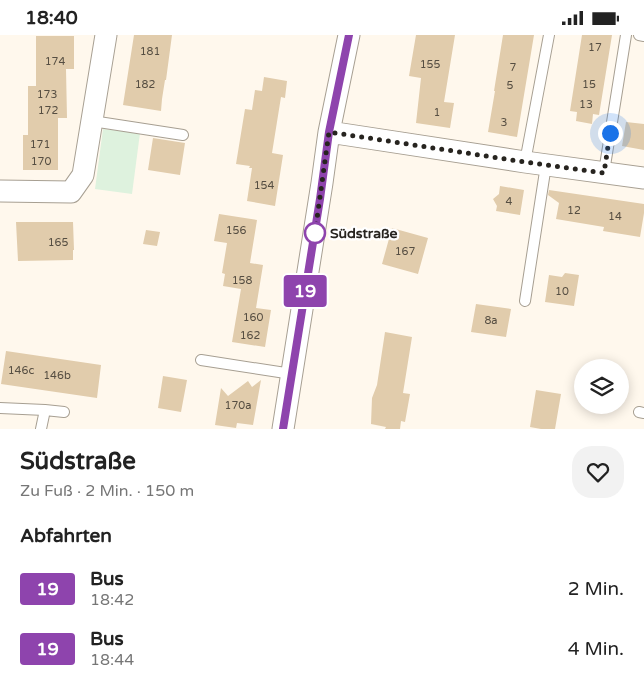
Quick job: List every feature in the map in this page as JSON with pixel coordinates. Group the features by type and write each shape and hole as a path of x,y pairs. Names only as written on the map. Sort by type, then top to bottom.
{"street":[{"path":"0,191 71,192 83,175 106,35"},
{"path":"284,429 329,132 349,35"},
{"path":"329,132 644,178"}],"lane":[{"path":"525,162 550,35"},
{"path":"604,173 626,35"},
{"path":"639,35 644,36"},
{"path":"92,121 183,135"},
{"path":"525,301 546,165"},
{"path":"201,361 292,374"},
{"path":"0,408 45,409 64,412"},
{"path":"42,429 45,409"}],"green space":[{"path":"103,129 140,133 132,194 95,189"}],"building":[{"path":"134,35 172,35 161,111 123,105"},
{"path":"416,35 455,35 444,102 454,103 450,128 416,123 421,78 409,76"},
{"path":"503,35 534,35 517,137 488,132"},
{"path":"582,35 612,35 599,115 593,114 592,124 576,121 577,112 570,111"},
{"path":"36,36 74,36 74,69 66,69 67,118 58,118 58,170 23,170 23,135 28,135 28,86 36,86"},
{"path":"264,77 287,81 285,98 281,97 272,153 283,155 275,206 247,201 252,168 236,164 245,109 252,110 255,90 262,91"},
{"path":"626,122 644,124 644,150 622,146"},
{"path":"153,138 185,143 180,175 148,170"},
{"path":"500,186 524,190 520,215 496,211 497,206 493,199 499,194"},
{"path":"549,190 644,204 640,237 603,231 604,227 556,219 559,203 548,195"},
{"path":"219,214 257,220 250,263 263,265 256,308 271,310 265,347 232,342 241,289 223,286 225,274 222,273 227,243 214,241"},
{"path":"16,222 73,222 73,260 18,261"},
{"path":"392,228 428,238 418,274 382,264"},
{"path":"146,230 160,232 157,246 143,244"},
{"path":"565,273 579,275 574,306 545,302 549,275 562,277"},
{"path":"476,304 511,309 506,337 471,332"},
{"path":"385,332 412,337 403,393 410,394 405,422 401,421 400,429 385,429 386,427 371,424 372,398 377,385"},
{"path":"6,351 101,365 97,398 1,384"},
{"path":"163,376 187,380 181,412 158,408"},
{"path":"261,380 253,425 237,423 236,428 215,425 221,388 228,396 248,381 252,387"},
{"path":"536,390 561,394 555,429 530,427"}],"bus line":[{"name":"19","path":"283,429 329,132 349,35"}],"place":[{"name":"Südstraße","path":"315,233"}],"route":[{"path":"315,233 329,132 604,173 610,133"}]}
